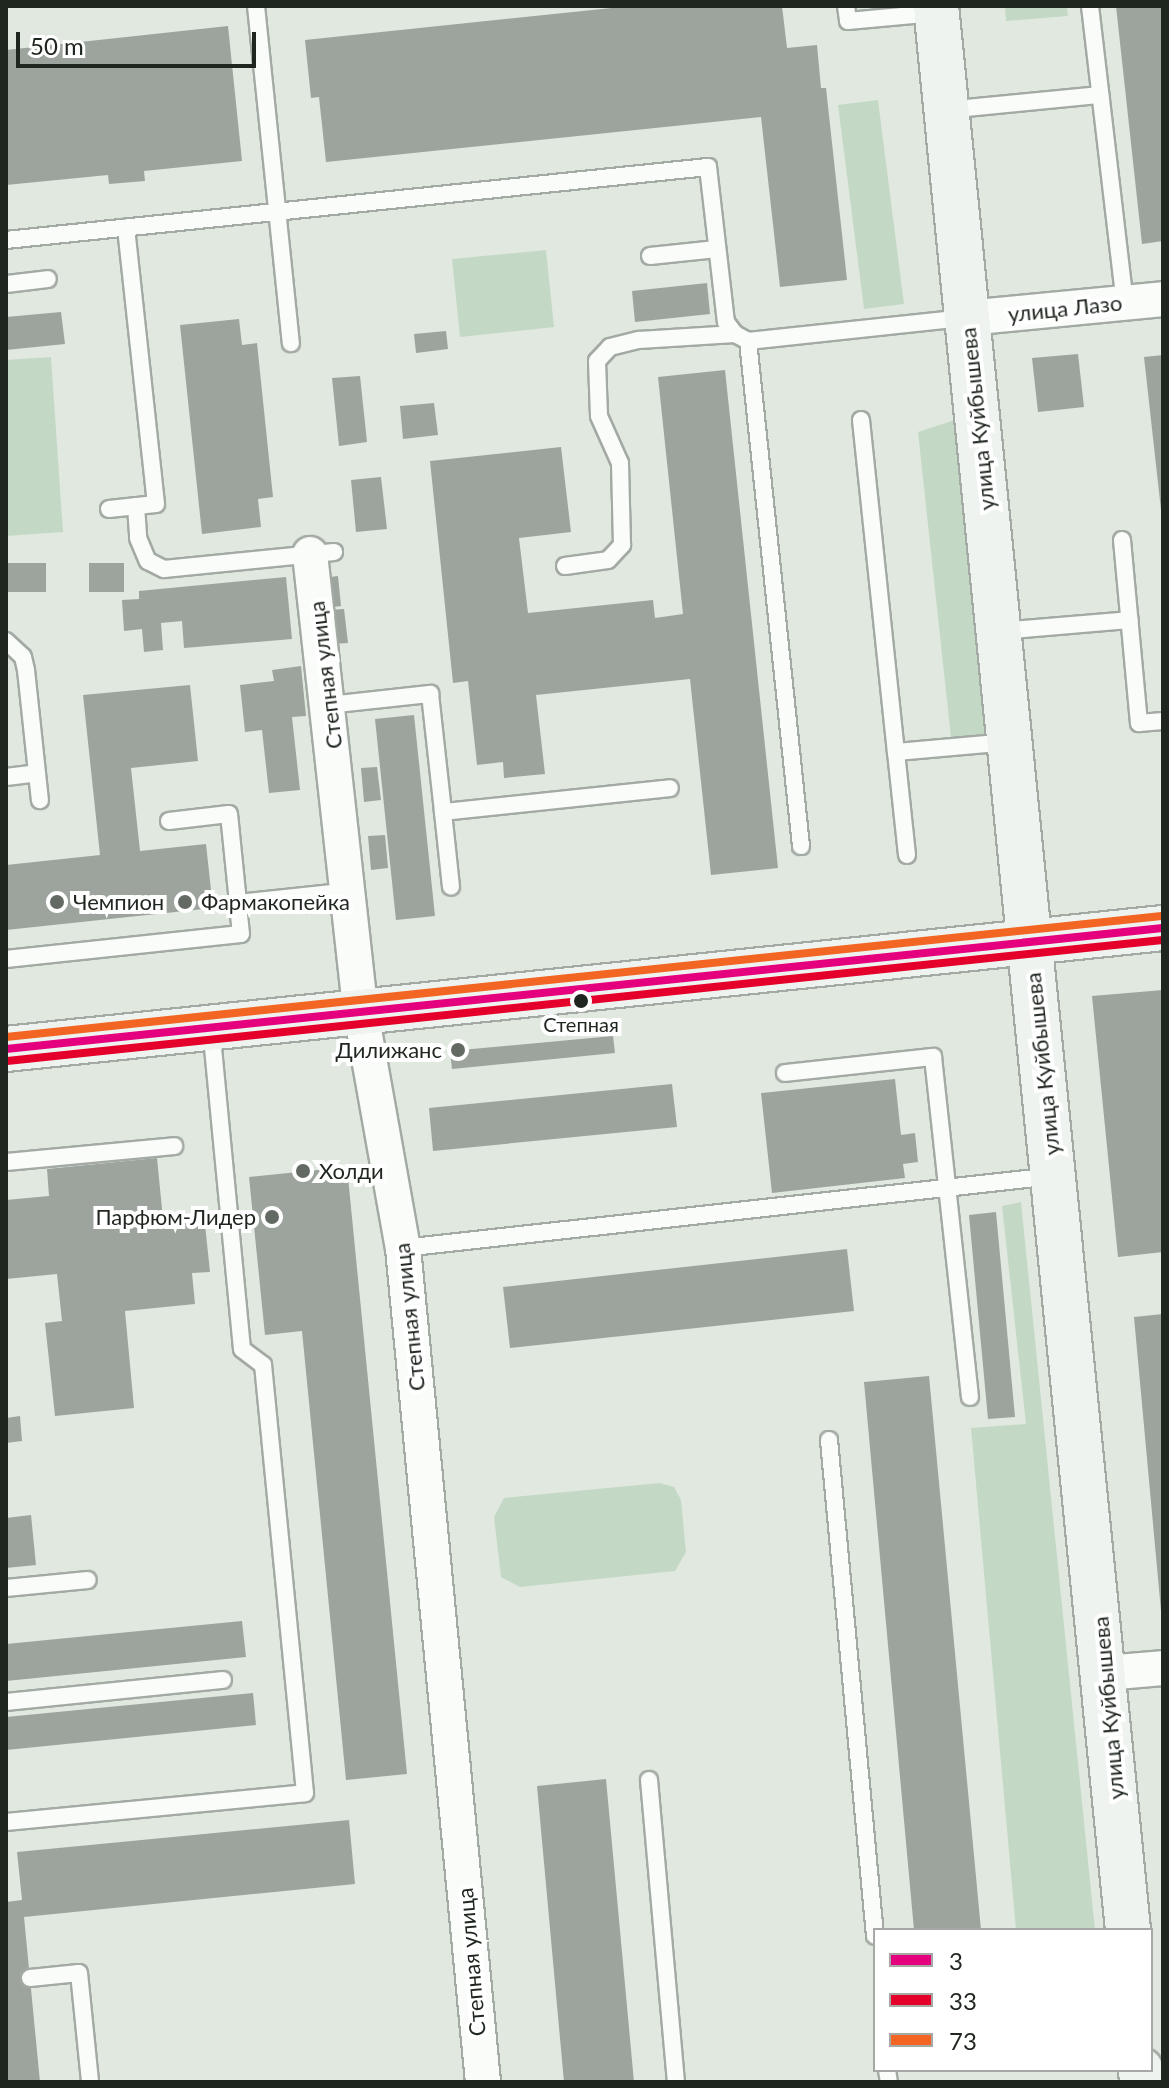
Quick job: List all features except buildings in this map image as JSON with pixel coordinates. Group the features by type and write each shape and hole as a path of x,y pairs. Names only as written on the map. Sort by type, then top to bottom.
{"main road":[{"name":"улица Куйбышева","path":"936,9 1105,1673 1128,1928"},
{"path":"6,1049 1163,928"}],"street":[{"name":"улица Лазо","path":"967,318 1163,299"},
{"name":"Степная улица","path":"322,553 328,705 351,891 361,1013 403,1248 483,2082"},
{"path":"1105,1673 1163,1668"}],"lane":[{"path":"256,6 291,343"},
{"path":"846,6 848,21 936,9"},
{"path":"1090,6 1125,302"},
{"path":"945,110 1100,95"},
{"path":"6,240 708,167 726,322 741,337 801,846"},
{"path":"109,509 156,504 126,228"},
{"path":"650,256 717,249"},
{"path":"6,284 48,279"},
{"path":"565,566 608,560 622,545 620,463 599,416 597,361 610,347 639,340 741,337 967,318"},
{"path":"861,420 907,855"},
{"path":"136,506 138,538 148,561 164,569 322,553"},
{"path":"1122,540 1139,723 1163,721"},
{"path":"997,631 1130,620"},
{"path":"6,641 23,657 26,670 40,800"},
{"path":"328,705 430,694 451,887"},
{"path":"896,752 1008,741"},
{"path":"6,777 37,773"},
{"path":"443,812 670,788"},
{"path":"6,959 241,934 229,814 169,821"},
{"path":"238,903 351,891"},
{"path":"6,1822 305,1793 263,1365 242,1349 211,1027"},
{"path":"785,1073 933,1057 970,1397"},
{"path":"6,1162 174,1146"},
{"path":"403,1248 1053,1176"},
{"path":"829,1440 874,1928"},
{"path":"6,1588 88,1580"},
{"path":"6,1702 223,1680"},
{"path":"649,1780 676,2082"},
{"path":"30,1978 79,1973 90,2082"}],"green space":[{"path":"1005,6 1067,6 1068,16 1006,21"},
{"path":"878,100 904,304 864,309 838,105"},
{"path":"546,250 554,327 460,337 452,259"},
{"path":"51,357 63,532 6,536 6,360"},
{"path":"955,420 988,734 951,738 918,432"},
{"path":"1021,1202 1095,1928 1016,1928 971,1428 1026,1424 1002,1206"},
{"path":"660,1483 674,1487 681,1500 686,1552 675,1571 520,1587 501,1577 494,1517 504,1498"}],"transit line":[{"name":"73","path":"6,1037 1162,916"},
{"name":"3","path":"6,1049 1163,928"},
{"name":"33","path":"7,1061 1163,940"}],"place":[{"name":"Чемпион","path":"57,902"},
{"name":"Фармакопейка","path":"185,902"},
{"name":"Степная","path":"581,1001"},
{"name":"Дилижанс","path":"458,1050"},
{"name":"Холди","path":"303,1171"},
{"name":"Парфюм-Лидер","path":"272,1217"}]}
